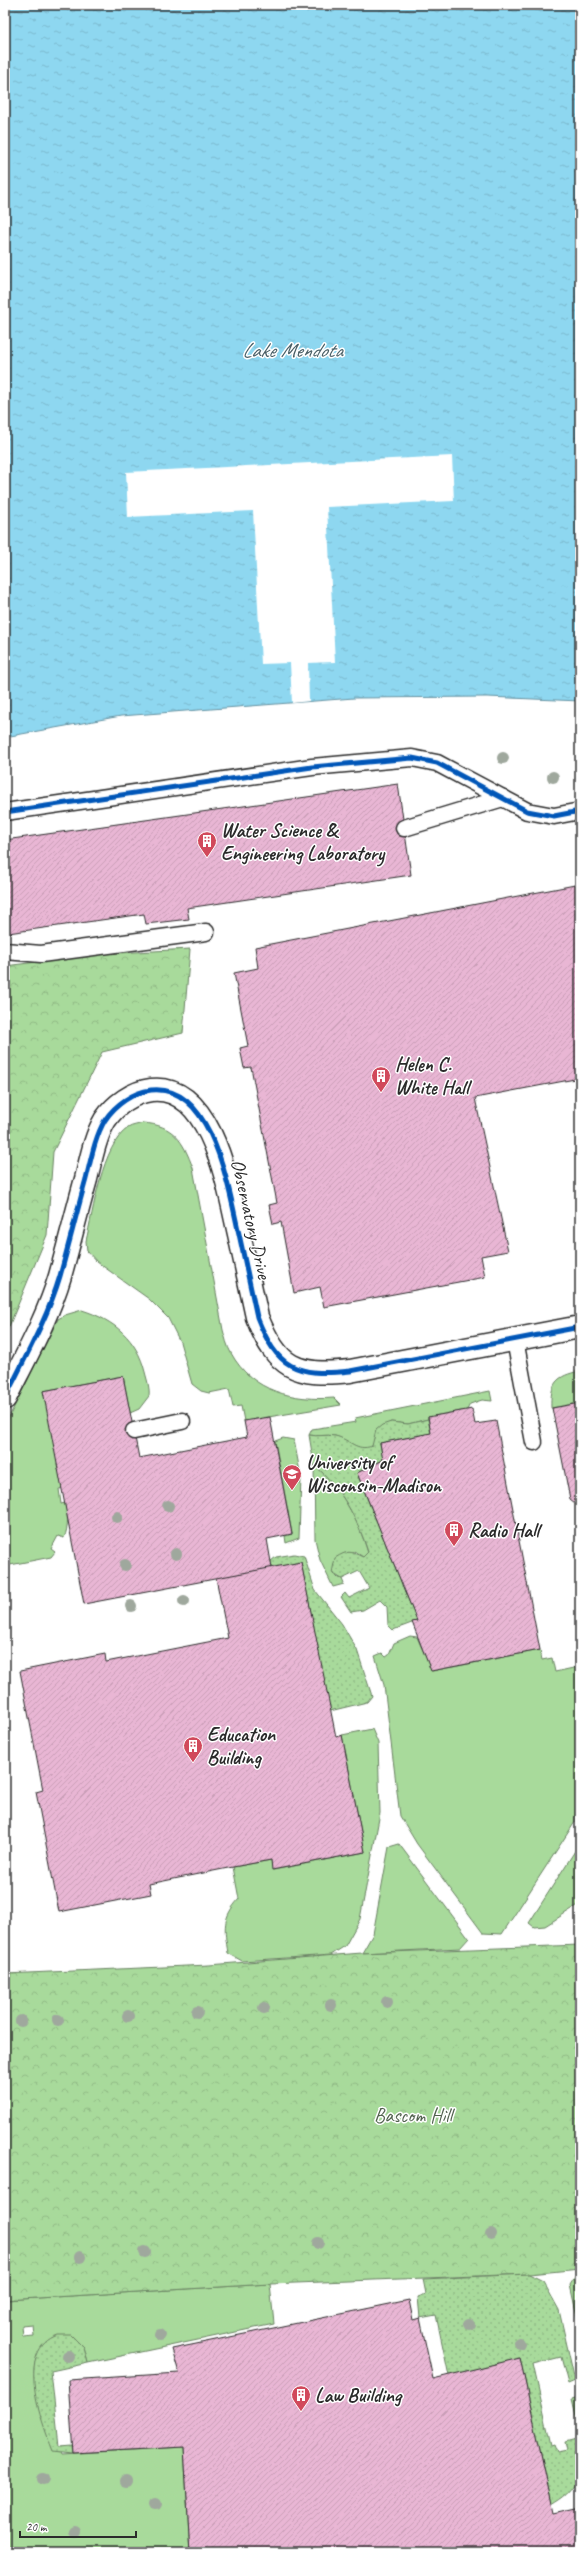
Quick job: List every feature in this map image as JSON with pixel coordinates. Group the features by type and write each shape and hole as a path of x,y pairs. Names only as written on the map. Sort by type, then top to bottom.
{"street":[{"name":"Observatory Drive","path":"5,1398 27,1354 60,1278 95,1144 106,1120 124,1100 143,1090 156,1089 174,1093 188,1101 203,1121 218,1150 257,1316 267,1341 279,1358 285,1362 306,1371 326,1374 350,1371 580,1327"}],"lane":[{"path":"5,812 312,767 412,758 438,763 527,811 554,816 580,811"},
{"path":"404,828 503,798"},
{"path":"5,951 42,954 206,932"},
{"path":"515,1340 534,1442"},
{"path":"134,1431 182,1421"}],"green space":[{"path":"190,949 183,1033 102,1052 53,1152 47,1235 5,1336 5,966 99,954"},
{"path":"143,1123 154,1124 162,1127 176,1136 181,1142 193,1168 223,1330 226,1342 240,1366 250,1377 275,1391 304,1398 334,1398 341,1405 244,1421 241,1406 233,1407 229,1389 209,1393 201,1391 192,1384 180,1342 168,1318 149,1299 97,1262 87,1251 86,1241 100,1180 111,1149 119,1137 128,1128"},
{"path":"82,1310 94,1314 114,1325 130,1341 141,1360 148,1384 149,1396 139,1409 130,1413 123,1376 43,1391 46,1397 65,1488 59,1489 61,1504 65,1503 66,1507 68,1520 67,1529 64,1538 58,1536 51,1549 55,1552 51,1557 5,1566 5,1425 58,1319 65,1315"},
{"path":"580,1371 580,1403 551,1408 552,1392 556,1382 565,1375"},
{"path":"490,1391 492,1401 482,1400 470,1404 467,1410 428,1417 428,1419 408,1424 391,1422 376,1430 375,1441 371,1447 367,1449 361,1448 335,1436 309,1435 312,1429 356,1422 355,1418"},
{"path":"428,1419 431,1433 380,1443 383,1460 357,1473 417,1621 393,1630 388,1625 387,1607 380,1600 363,1610 351,1612 341,1597 345,1593 349,1598 369,1588 359,1571 342,1579 332,1573 335,1558 349,1552 363,1557 368,1552 354,1516 332,1483 314,1465 309,1435 335,1436 357,1446 366,1447 372,1446 376,1430 382,1425 391,1422 408,1424"},
{"path":"283,1438 294,1440 301,1477 299,1538 286,1543 285,1536 292,1534 275,1441"},
{"path":"314,1465 332,1483 354,1516 368,1553 363,1557 354,1551 336,1577 342,1579 344,1584 333,1587 320,1560 315,1539"},
{"path":"294,1554 304,1556 315,1590 342,1624 357,1650 372,1696 367,1702 330,1711 301,1562 272,1568 271,1561 276,1557"},
{"path":"410,1636 417,1637 432,1671 540,1650 542,1660 552,1658 555,1672 578,1667 580,1670 580,1808 575,1817 575,1822 502,1934 483,1933 417,1844 400,1816 384,1685 375,1656 382,1653 386,1657 389,1655 394,1643"},
{"path":"372,1729 378,1743 380,1813 360,1919 345,1946 331,1955 242,1961 228,1953 225,1930 227,1918 233,1906 239,1899 233,1867 271,1860 273,1870 365,1852 342,1735"},
{"path":"580,1843 580,1904 545,1926 534,1927 529,1923"},
{"path":"399,1844 469,1938 460,1948 362,1953 373,1934 389,1847"},
{"name":"Bascom Hill","path":"580,1945 580,2269 529,2274 270,2284 5,2300 5,1974 209,1965 362,1953"},
{"path":"580,2269 580,2330 570,2285"},
{"path":"529,2274 543,2281 559,2310 575,2381 568,2384 561,2357 533,2364 551,2445 554,2444 557,2452 567,2450 565,2442 580,2438 580,2475 578,2480 569,2492 552,2504 520,2358 449,2376 436,2315 420,2318 418,2297 426,2294 423,2279"},
{"path":"270,2284 274,2324 88,2363 84,2348 35,2362 35,2386 38,2397 46,2420 62,2454 184,2447 190,2552 5,2552 5,2300","holes":["33,2325 34,2336 23,2337 22,2326"]},
{"path":"58,2335 71,2335 84,2348 88,2363 51,2371 59,2446 72,2445 73,2453 53,2451 43,2422 34,2387 34,2370 37,2355 45,2343"},
{"path":"578,2397 580,2432 572,2399"}],"water":[{"name":"Lake Mendota","path":"5,5 580,5 580,701 487,697 354,698 121,716 5,737"}],"pier":[{"path":"452,456 454,501 327,507 335,662 308,663 309,701 292,703 290,663 261,664 253,511 128,517 126,472"}],"building":[{"name":"Water Science & Engineering Laboratory","path":"398,784 411,875 187,908 189,919 146,924 144,914 8,933 5,912 5,840"},
{"name":"Helen C. White Hall","path":"580,884 580,1078 475,1098 508,1251 481,1256 485,1277 480,1278 324,1307 320,1287 294,1293 281,1222 273,1224 269,1205 277,1203 251,1067 244,1068 240,1048 248,1046 234,973 258,968 255,947"},
{"path":"123,1376 139,1458 247,1437 244,1421 270,1417 292,1534 267,1539 272,1568 84,1604 43,1391"},
{"path":"580,1403 580,1507 570,1499 552,1408"},
{"name":"Radio Hall","path":"472,1409 475,1424 496,1421 540,1650 431,1671 412,1622 417,1621 357,1473 383,1460 380,1443 431,1433 428,1417"},
{"name":"Education Building","path":"301,1562 336,1737 342,1735 365,1852 272,1870 271,1860 233,1867 149,1884 151,1894 59,1912 36,1792 43,1790 20,1671 105,1654 106,1662 228,1638 216,1578"},
{"name":"Law Building","path":"409,2300 413,2320 420,2318 433,2379 520,2358 554,2513 580,2507 580,2552 190,2552 184,2447 73,2453 68,2380 179,2373 172,2349"}],"cycle path":[{"path":"5,812 312,767 412,758 437,763 527,811 554,816 580,811"},
{"path":"5,1398 35,1338 55,1291 94,1148 105,1120 119,1104 131,1096 151,1090 172,1092 190,1104 203,1121 214,1143 230,1192 257,1317 272,1348 281,1358 291,1365 302,1370 316,1372 350,1371 580,1327"}],"place":[{"name":"Water Science & Engineering Laboratory","path":"207,858"},
{"name":"Helen C. White Hall","path":"381,1093"},
{"name":"University of Wisconsin-Madison","path":"292,1491"},
{"name":"Radio Hall","path":"454,1547"},
{"name":"Education Building","path":"193,1763"},
{"name":"Law Building","path":"301,2412"}]}
